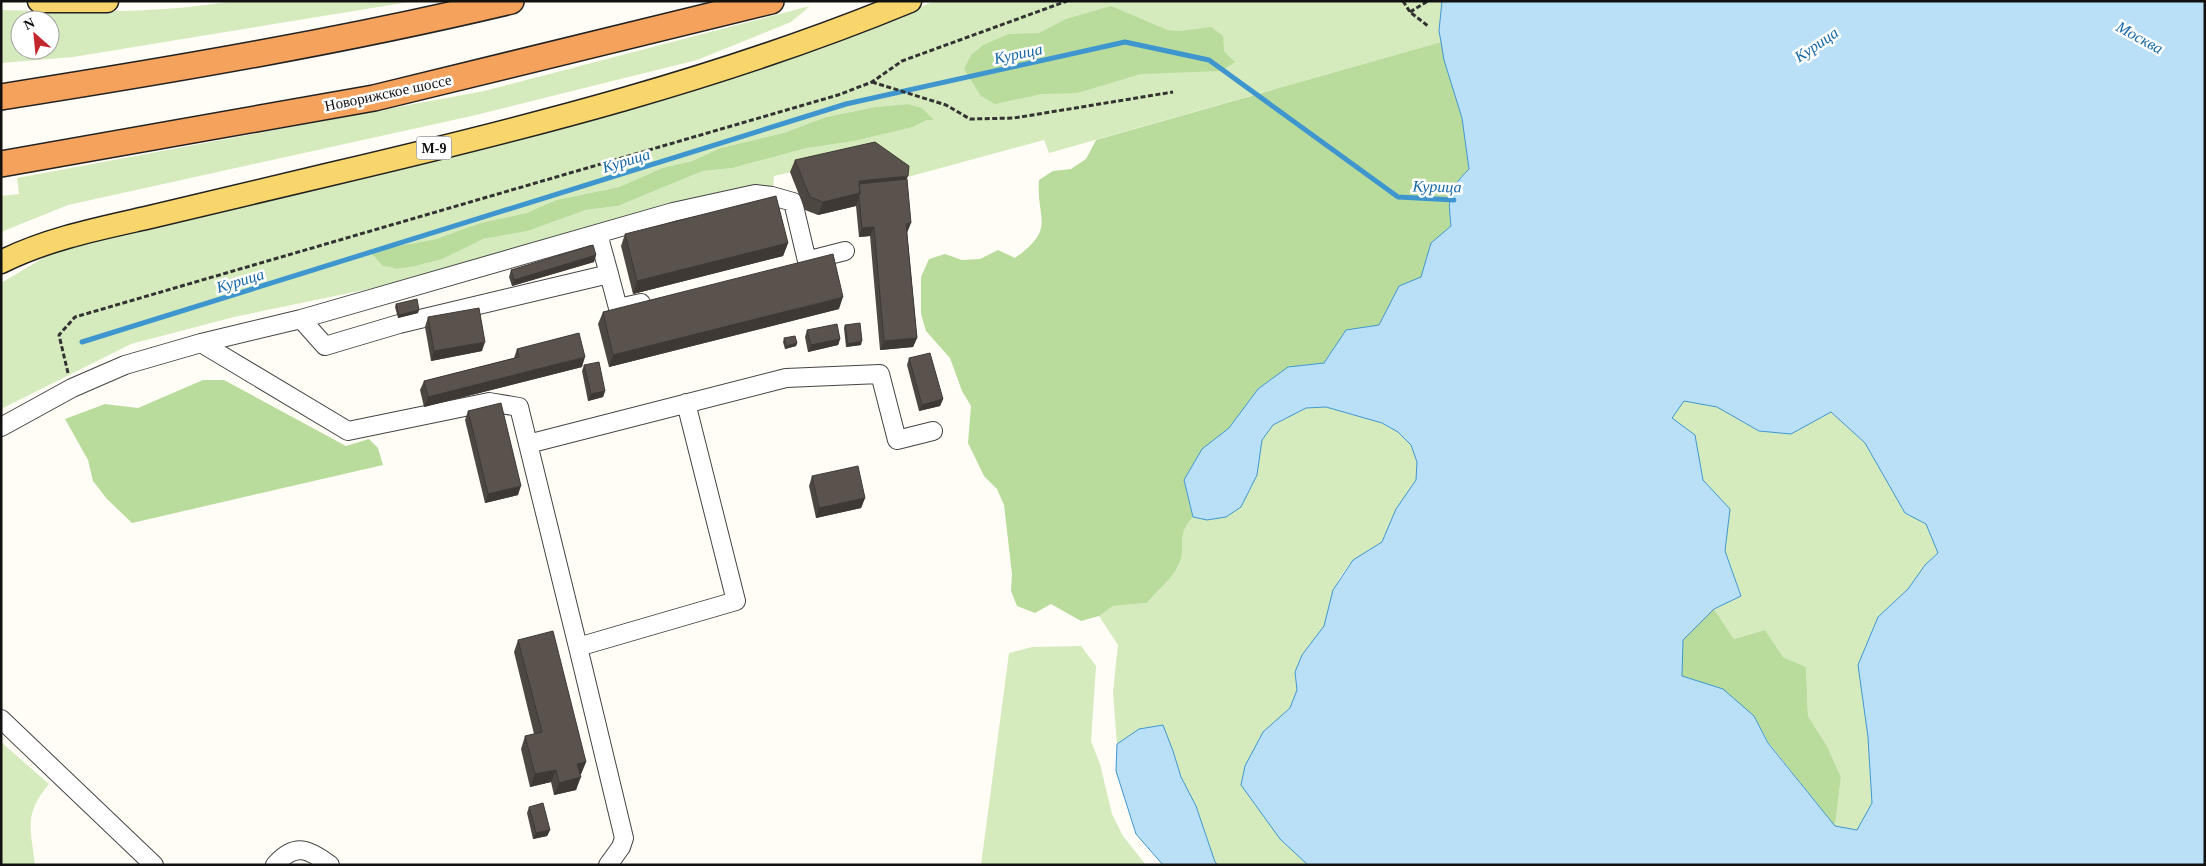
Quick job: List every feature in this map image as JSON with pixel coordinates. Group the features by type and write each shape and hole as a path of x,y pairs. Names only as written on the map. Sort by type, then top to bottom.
{"highway":[{"path":"1,97 207,64 413,24 512,1"},
{"name":"Новорижское шоссе","path":"1,164 374,98 771,1"}],"main road":[{"path":"39,1 107,1"},
{"name":"М-9","path":"1,262 49,241 339,172 618,101 744,63 864,20 910,1"}],"street":[{"path":"1,426 72,388 125,365 200,343 300,319 480,270 598,234 730,199 755,194 772,196 792,202 807,261"},
{"path":"598,234 618,308 656,299"},
{"path":"1,272 49,241"},
{"path":"788,266 845,251"},
{"path":"300,319 324,346 399,324 609,274"},
{"path":"200,343 348,431 489,402 519,407 624,838 608,865"},
{"path":"528,444 786,378 880,374 897,440 933,431"},
{"path":"578,647 736,601 686,403"},
{"path":"1,718 154,865"},
{"path":"275,865 291,852 303,849 314,853 330,865"}],"path":[{"path":"72,388 59,335 75,317 838,95 872,82 902,61 1067,1"},
{"path":"1404,1 1410,12 1428,26"},
{"path":"1410,12 1428,1"},
{"path":"872,82 946,105 970,120 1014,118 1173,92"}],"green space":[{"path":"234,1 415,1 60,58 60,11 176,8"},
{"path":"935,1 1442,1 1439,31 1441,42 1049,153 1044,140 904,178 870,154 774,176 773,188 436,275 234,317 131,344 1,409 1,283 50,254 712,82 834,43","holes":["907,104 934,120 927,120 913,127 822,144 733,168 703,171 618,206 586,210 528,231 483,239 411,267 397,269 383,266 387,248 436,239 480,223 526,213 556,200 619,187 662,168 692,161 720,148 783,133 826,117 875,107"]},
{"path":"810,6 791,22 697,60 476,115 68,205 1,232 1,196 19,194 17,178 484,91"},
{"path":"1111,6 1167,30 1181,31 1211,27 1223,36 1224,51 1235,62 1221,71 1141,74 1077,93 1042,94 995,104 981,96 964,69 971,55 983,45 1009,34 1039,33 1066,19"},
{"path":"1,10 10,10 10,60 37,60 1,63"},
{"path":"1441,42 1444,60 1462,118 1469,169 1457,183 1451,194 1451,226 1431,243 1421,277 1399,286 1379,325 1346,330 1324,363 1288,367 1258,389 1229,428 1202,449 1184,480 1193,517 1184,530 1179,564 1169,580 1147,603 1113,606 1099,616 1081,621 1051,604 1035,613 1017,606 1011,591 1012,574 1004,505 997,489 984,476 968,443 971,406 962,391 950,358 926,331 921,314 921,277 929,259 945,254 962,260 980,259 998,250 1015,258 1028,248 1040,231 1042,223 1039,180 1053,171 1071,169 1086,159 1096,140"},
{"path":"907,104 922,108 934,120 927,120 913,127 853,141 807,148 733,168 703,171 618,206 586,210 528,231 483,239 442,259 411,267 397,269 383,266 372,254 387,248 436,239 480,223 526,213 556,200 619,187 662,168 692,161 720,148 783,133 826,117 875,107"},
{"path":"203,380 224,380 346,446 369,439 378,448 383,465 132,523 107,499 93,481 88,460 65,419 105,404 138,408"},
{"path":"1683,401 1717,407 1759,431 1791,434 1831,412 1865,443 1905,513 1926,524 1938,553 1925,565 1908,589 1878,617 1868,737 1872,803 1857,831 1835,826 1841,777 1827,746 1808,716 1806,667 1783,657 1765,630 1734,639 1714,609 1741,595 1725,551 1730,509 1703,480 1695,435 1672,418"},
{"path":"1326,407 1382,423 1398,432 1411,445 1417,462 1417,480 1396,509 1382,542 1353,560 1342,574 1333,590 1324,627 1302,655 1295,672 1297,690 1290,708 1277,720 1305,863 1308,865 1218,865 1215,862 1196,806 1181,777 1163,725 1139,729 1117,744 1113,692 1118,645 1099,616 1113,606 1147,603 1176,570 1181,558 1184,530 1193,517 1207,520 1226,517 1241,507 1257,475 1262,440 1273,425 1306,408"},
{"path":"1714,609 1734,639 1765,630 1783,657 1806,667 1808,716 1827,746 1841,777 1835,826 1768,742 1754,716 1682,676 1683,640"},
{"path":"1081,646 1096,666 1091,741 1100,764 1112,814 1123,836 1146,865 981,865 1009,653 1032,647"},
{"path":"1,742 49,784 35,805 32,814 31,832 35,865 1,865"}],"water":[{"name":"Москва","path":"1442,1 2205,1 2205,865 1308,865 1280,839 1241,785 1245,766 1263,732 1290,708 1297,690 1295,672 1302,655 1324,626 1333,590 1353,560 1382,542 1396,509 1416,480 1417,462 1411,445 1398,432 1382,423 1326,407 1306,408 1273,425 1262,440 1257,475 1241,507 1226,517 1207,520 1193,517 1184,480 1202,449 1229,428 1258,389 1288,367 1324,363 1346,330 1379,325 1399,286 1421,277 1431,243 1451,226 1449,207 1451,194 1456,183 1469,169 1462,118 1444,60 1439,31","holes":["1684,401 1717,407 1759,431 1791,434 1831,412 1865,443 1905,513 1926,524 1938,553 1925,565 1908,589 1878,617 1858,665 1868,737 1872,803 1857,830 1835,826 1768,743 1754,716 1723,689 1682,676 1683,640 1714,609 1741,596 1725,551 1730,509 1703,480 1695,435 1672,418"]},
{"path":"1163,725 1181,777 1196,806 1215,862 1218,865 1163,865 1136,834 1116,771 1117,744 1139,729"}],"building":[{"path":"875,142 909,166 908,176 859,181 860,193 823,202 810,197 795,160"},
{"path":"907,179 911,223 906,224 917,338 884,341 874,227 862,228 859,184"},
{"path":"776,196 788,243 637,281 625,234"},
{"path":"593,245 596,255 514,280 511,270"},
{"path":"833,254 843,297 613,355 603,312"},
{"path":"417,299 419,310 399,315 396,304"},
{"path":"479,308 485,342 434,351 428,317"},
{"path":"860,323 862,341 848,344 845,325"},
{"path":"837,324 840,339 811,345 807,330"},
{"path":"579,333 585,357 428,397 424,381 519,357 517,349"},
{"path":"795,336 797,343 786,346 784,338"},
{"path":"930,353 943,399 922,405 909,358"},
{"path":"599,362 605,391 591,394 584,365"},
{"path":"501,403 521,486 488,494 468,411"},
{"path":"858,466 865,498 819,508 812,476"},
{"path":"553,631 586,762 577,764 581,777 559,783 556,770 535,774 525,736 542,732 518,640"},
{"path":"543,803 550,830 536,833 529,807"}],"waterway":[{"name":"Курица","path":"82,342 846,104 1125,42 1209,60 1398,197 1454,200"}]}
